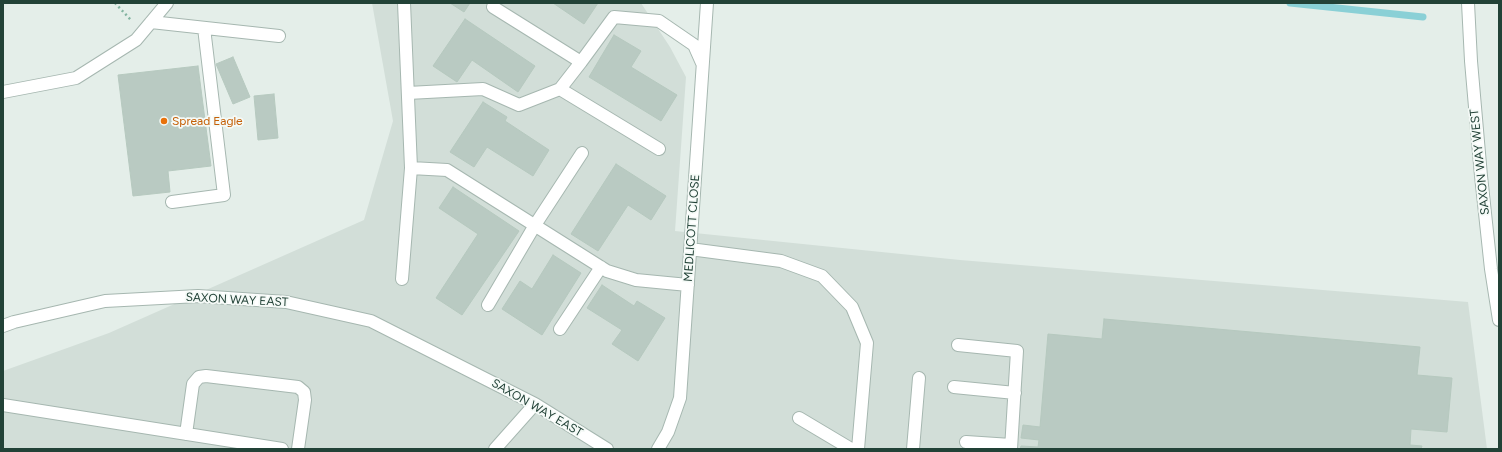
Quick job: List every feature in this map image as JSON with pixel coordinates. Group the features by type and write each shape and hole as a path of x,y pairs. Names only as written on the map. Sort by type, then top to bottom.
{"street":[{"path":"3,92 76,78 136,40 167,3"},
{"path":"402,279 411,168 404,3"},
{"name":"MEDLICOTT CLOSE","path":"658,449 668,432 680,398 707,3"},
{"name":"SAXON WAY WEST","path":"1468,3 1471,61 1481,176 1491,269 1499,320"},
{"path":"493,7 581,62"},
{"path":"408,93 483,90 519,105 560,89 614,17 659,21 694,45 703,65"},
{"path":"151,22 279,36"},
{"path":"172,202 224,195 204,28"},
{"path":"560,89 659,149"},
{"path":"488,305 535,226 582,153"},
{"path":"411,168 447,170 607,271 636,280 688,285"},
{"path":"690,249 781,261 822,276 852,307 867,343 858,449"},
{"path":"560,329 601,268"},
{"name":"SAXON WAY EAST","path":"3,326 14,322 105,301 198,296 286,302 372,321 535,404 607,449"},
{"path":"958,345 1017,351 1011,447 966,442"},
{"path":"186,434 193,384 199,378 206,376 298,388 304,392 305,400 298,449"},
{"path":"913,449 919,378"},
{"path":"954,387 1015,393"},
{"path":"495,449 535,404"},
{"path":"3,405 282,449"},
{"path":"799,418 851,449"}],"path":[{"path":"115,3 142,33"}],"shaded area":[{"path":"372,3 641,3 670,47 686,77 675,231 960,260 1468,302 1487,449 3,449 3,371 109,333 364,220 393,121"}],"building":[{"path":"450,3 470,3 464,12"},
{"path":"553,3 598,3 584,24"},
{"path":"465,19 535,66 518,92 472,60 457,82 433,66"},
{"path":"614,35 641,51 631,67 677,95 661,121 589,77"},
{"path":"233,57 250,97 233,104 216,64"},
{"name":"Spread Eagle","path":"198,66 211,166 168,171 170,192 133,196 118,75"},
{"path":"274,94 278,138 258,140 254,96"},
{"path":"483,102 507,117 505,121 549,150 533,176 487,147 474,167 450,152"},
{"path":"616,164 666,196 651,220 628,205 598,251 571,234"},
{"path":"453,187 519,231 462,315 436,298 478,234 439,208"},
{"path":"553,255 581,273 542,335 502,309 520,281 532,289"},
{"path":"602,285 634,306 637,301 665,318 638,361 612,344 622,330 587,308"},
{"path":"1104,319 1420,347 1417,375 1452,378 1447,432 1411,429 1410,445 1422,446 1421,449 1020,449 1021,446 1038,447 1039,440 1021,438 1023,425 1040,427 1048,334 1102,339"}],"waterway":[{"path":"1290,3 1423,17"}],"place":[{"name":"Spread Eagle","path":"164,121"}]}
